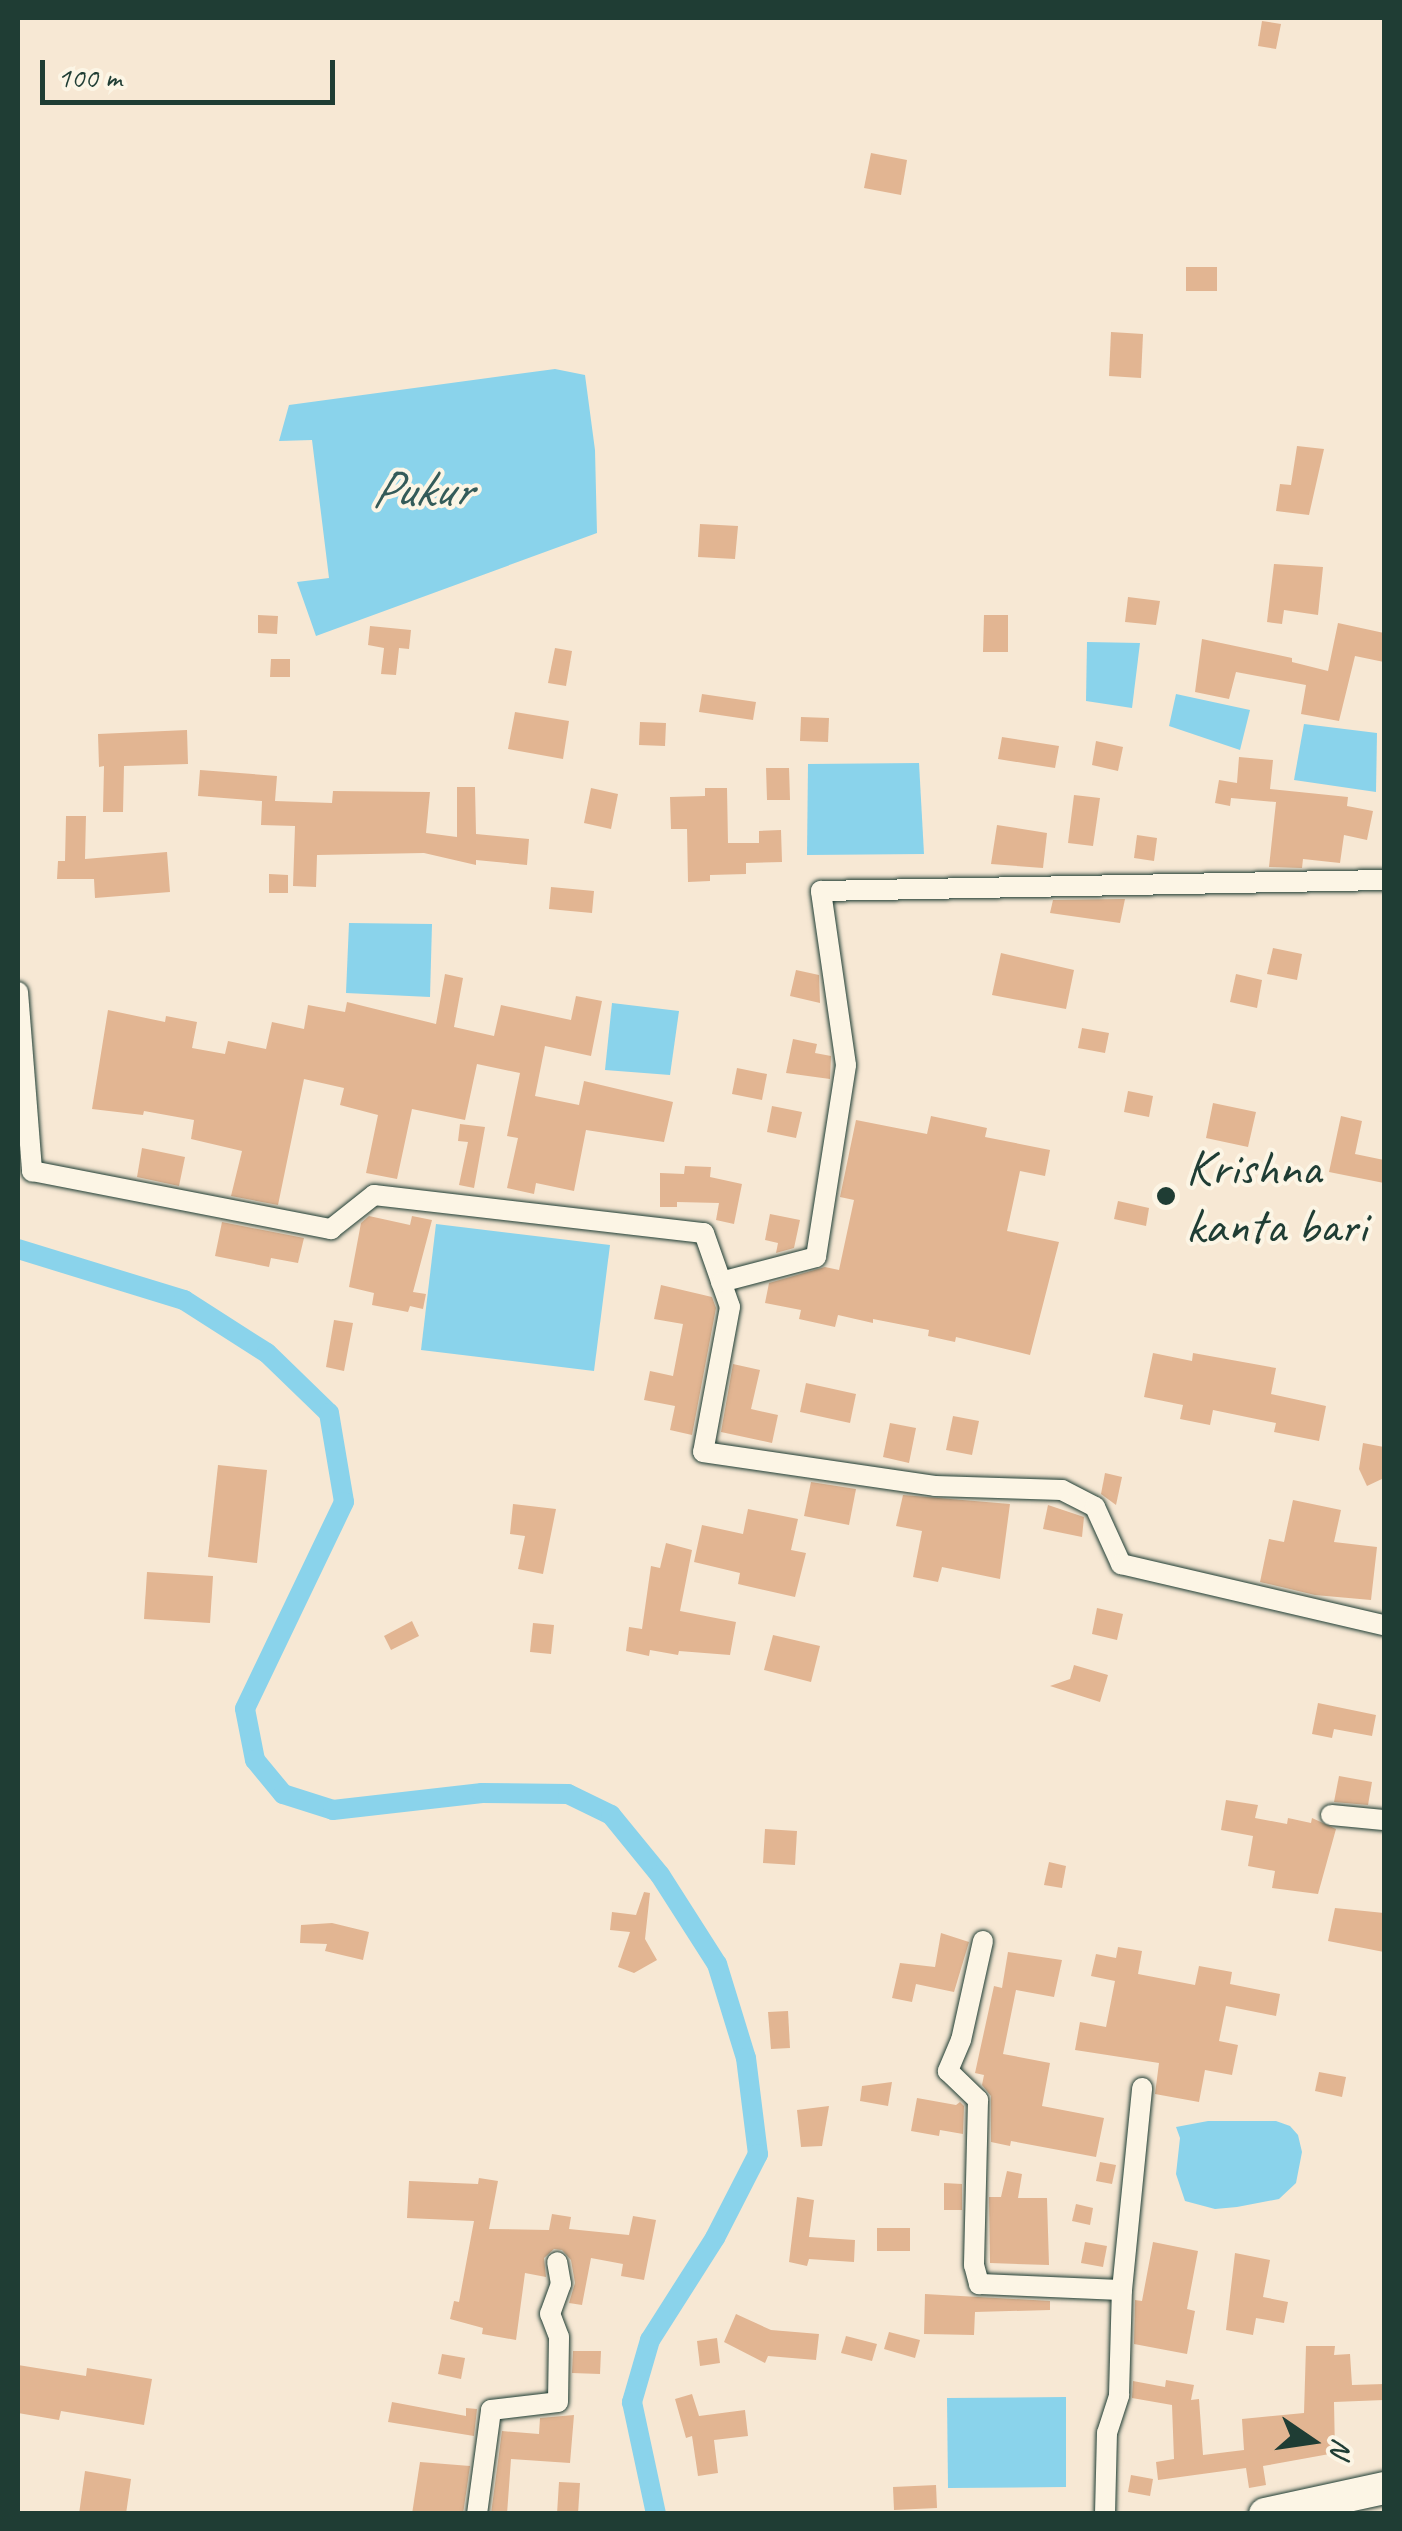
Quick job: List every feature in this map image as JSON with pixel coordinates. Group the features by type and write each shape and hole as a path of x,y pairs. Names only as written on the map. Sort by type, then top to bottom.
{"highway":[{"path":"1265,2514 1384,2488"}],"street":[{"path":"721,1282 816,1257 846,1065 821,892 1384,880"},
{"path":"18,992 32,1171 331,1229 374,1195 704,1232 730,1308 703,1452 936,1486 1062,1490 1095,1508 1121,1564 1384,1625"},
{"path":"1330,1815 1384,1820"},
{"path":"983,1941 961,2040 948,2070 978,2100 974,2265 979,2284 1122,2290"},
{"path":"1105,2514 1107,2434 1120,2396 1122,2290 1134,2129 1142,2088"},
{"path":"477,2514 490,2410 558,2402 560,2337 550,2314 561,2284 558,2262"}],"water":[{"name":"Pukur","path":"555,369 585,375 595,450 597,533 316,636 297,582 329,578 312,440 279,441 289,405"},
{"path":"1087,642 1140,643 1132,708 1086,701"},
{"path":"1176,694 1250,710 1240,750 1169,726"},
{"path":"1304,724 1377,733 1376,792 1294,780"},
{"path":"919,763 924,854 807,855 808,764"},
{"path":"349,923 432,924 430,997 346,993"},
{"path":"612,1003 679,1011 670,1075 605,1070"},
{"path":"436,1224 610,1245 594,1371 421,1350"},
{"path":"1208,2121 1276,2121 1290,2126 1298,2135 1302,2152 1296,2183 1279,2199 1237,2207 1215,2209 1185,2201 1176,2174 1180,2138 1176,2127"},
{"path":"1066,2397 1066,2487 948,2488 947,2398"}],"building":[{"path":"1262,21 1281,24 1276,49 1258,46"},
{"path":"871,153 907,160 901,195 864,188"},
{"path":"1186,267 1217,267 1217,291 1186,291"},
{"path":"1111,332 1143,334 1141,378 1109,376"},
{"path":"1297,446 1324,449 1309,515 1276,511 1280,484 1291,485"},
{"path":"700,524 738,526 735,559 698,557"},
{"path":"1274,564 1323,567 1318,615 1284,610 1282,624 1267,622"},
{"path":"1128,597 1160,601 1156,625 1125,622"},
{"path":"258,615 278,616 277,634 258,633"},
{"path":"984,615 1008,615 1008,652 983,652"},
{"path":"1338,623 1384,633 1384,662 1355,656 1339,721 1301,714 1306,685 1236,672 1229,699 1195,692 1202,639 1292,658 1292,662 1328,671"},
{"path":"370,626 411,630 409,649 399,648 396,675 381,674 384,648 368,645"},
{"path":"555,648 572,651 566,686 548,683"},
{"path":"271,659 290,659 290,677 270,677"},
{"path":"702,694 756,702 753,720 699,712"},
{"path":"515,712 569,721 563,759 508,749"},
{"path":"801,717 829,718 828,742 800,741"},
{"path":"640,722 666,723 665,746 639,745"},
{"path":"187,730 188,764 124,766 123,812 103,812 104,766 99,767 98,734"},
{"path":"1002,737 1059,746 1055,768 998,759"},
{"path":"1096,741 1123,747 1118,771 1092,765"},
{"path":"1239,757 1273,760 1270,789 1348,797 1347,806 1373,811 1367,840 1344,835 1340,863 1303,859 1302,868 1269,867 1277,793 1276,802 1231,798 1230,806 1215,803 1219,780 1237,783"},
{"path":"766,768 789,768 790,800 767,800"},
{"path":"200,770 277,776 275,801 332,803 333,791 430,792 426,833 457,837 457,787 475,787 476,834 529,839 527,865 476,860 476,865 424,853 317,855 316,887 293,886 295,826 261,825 262,801 198,796"},
{"path":"591,788 618,794 611,829 584,823"},
{"path":"705,788 727,788 728,843 759,843 759,831 781,830 782,862 746,863 746,874 710,875 710,881 688,882 687,829 671,829 670,797 705,796"},
{"path":"1074,795 1100,798 1093,846 1068,843"},
{"path":"66,816 86,816 85,859 167,852 170,892 95,898 94,879 57,879 58,861 65,861"},
{"path":"997,825 1047,833 1043,868 991,864"},
{"path":"1137,835 1157,838 1154,861 1134,858"},
{"path":"269,874 288,875 288,893 269,893"},
{"path":"551,887 594,891 592,913 549,909"},
{"path":"1125,899 1120,923 1050,913 1053,900"},
{"path":"1273,948 1302,954 1297,980 1267,974"},
{"path":"1001,953 1074,970 1066,1009 992,995"},
{"path":"796,970 819,975 820,1003 790,996"},
{"path":"445,974 463,978 454,1027 494,1036 501,1005 571,1020 576,996 602,1001 591,1056 545,1046 535,1096 579,1105 584,1081 673,1102 664,1142 586,1130 574,1191 536,1183 534,1194 507,1188 518,1138 507,1136 520,1073 477,1064 465,1120 412,1109 397,1179 366,1173 378,1115 340,1105 344,1088 304,1079 278,1205 231,1196 242,1151 191,1139 194,1120 144,1111 143,1115 92,1109 108,1010 165,1022 166,1016 197,1022 192,1048 225,1054 228,1041 266,1049 272,1022 304,1029 308,1005 345,1012 347,1002 436,1024"},
{"path":"1236,974 1262,980 1257,1008 1230,1002"},
{"path":"1082,1028 1109,1033 1105,1053 1078,1048"},
{"path":"793,1039 817,1044 815,1053 831,1056 830,1079 786,1073"},
{"path":"737,1068 767,1074 762,1100 732,1094"},
{"path":"1128,1091 1153,1096 1149,1117 1124,1112"},
{"path":"1213,1103 1256,1112 1248,1147 1206,1138"},
{"path":"772,1106 802,1112 796,1138 767,1132"},
{"path":"931,1116 987,1128 985,1137 1050,1150 1045,1176 1020,1171 1007,1231 1059,1242 1030,1355 956,1337 955,1342 928,1336 929,1330 873,1319 873,1323 838,1315 835,1327 799,1319 801,1310 765,1303 769,1283 825,1267 839,1270 854,1200 840,1197 856,1120 927,1134"},
{"path":"1341,1116 1362,1121 1355,1154 1384,1160 1384,1183 1329,1172"},
{"path":"460,1124 485,1127 474,1188 459,1185 468,1142 458,1141"},
{"path":"142,1148 185,1157 179,1186 137,1177"},
{"path":"685,1166 711,1167 710,1177 742,1184 734,1224 716,1220 719,1203 677,1202 677,1207 660,1207 660,1173 684,1174"},
{"path":"1118,1201 1149,1208 1146,1226 1114,1219"},
{"path":"770,1214 800,1220 794,1248 776,1253 778,1243 765,1240"},
{"path":"369,1216 410,1225 412,1216 432,1220 413,1292 426,1294 423,1309 410,1306 408,1312 372,1305 374,1293 349,1287 361,1223"},
{"path":"222,1222 304,1238 298,1263 271,1258 269,1267 215,1256"},
{"path":"661,1285 712,1297 716,1308 692,1435 670,1430 675,1406 644,1400 650,1371 673,1376 683,1324 654,1319"},
{"path":"334,1320 353,1323 344,1371 326,1367"},
{"path":"1153,1353 1192,1361 1193,1353 1276,1368 1271,1394 1326,1406 1319,1441 1274,1432 1276,1423 1213,1410 1210,1425 1180,1419 1183,1405 1144,1397"},
{"path":"733,1364 760,1370 751,1409 778,1415 772,1443 721,1432"},
{"path":"806,1383 856,1394 850,1423 800,1412"},
{"path":"953,1416 979,1421 972,1455 946,1450"},
{"path":"890,1423 916,1428 909,1463 883,1457"},
{"path":"1363,1443 1384,1447 1384,1478 1367,1486 1359,1469"},
{"path":"218,1465 267,1470 257,1563 208,1557"},
{"path":"1105,1473 1122,1477 1116,1505 1101,1494"},
{"path":"811,1482 856,1489 849,1525 804,1516"},
{"path":"903,1495 1010,1504 1000,1579 942,1567 938,1582 913,1577 922,1531 896,1526"},
{"path":"1293,1500 1341,1510 1334,1542 1377,1547 1371,1600 1315,1595 1260,1582 1269,1539 1284,1542"},
{"path":"513,1504 556,1509 543,1574 518,1569 525,1536 510,1534"},
{"path":"1048,1505 1084,1517 1082,1537 1043,1529"},
{"path":"748,1509 798,1519 791,1550 806,1553 795,1597 738,1584 740,1573 694,1562 702,1525 743,1534"},
{"path":"666,1543 692,1550 680,1611 736,1622 730,1655 679,1651 678,1655 650,1650 649,1656 626,1651 629,1627 642,1629 651,1566 660,1568"},
{"path":"147,1572 213,1576 210,1623 144,1619"},
{"path":"1097,1608 1123,1614 1117,1640 1092,1634"},
{"path":"412,1621 419,1636 391,1650 384,1636"},
{"path":"533,1623 554,1625 551,1654 530,1652"},
{"path":"773,1635 820,1646 811,1682 764,1670"},
{"path":"1074,1665 1108,1675 1100,1702 1050,1686 1070,1679"},
{"path":"1318,1703 1376,1715 1372,1736 1334,1729 1332,1738 1312,1734"},
{"path":"1339,1776 1372,1782 1368,1805 1334,1802"},
{"path":"1226,1800 1258,1805 1255,1818 1287,1824 1288,1818 1311,1823 1312,1818 1336,1829 1318,1894 1272,1888 1275,1871 1248,1866 1253,1836 1221,1830"},
{"path":"765,1829 797,1831 795,1865 763,1863"},
{"path":"1049,1862 1066,1866 1062,1888 1044,1885"},
{"path":"644,1892 650,1893 645,1939 657,1960 634,1973 618,1967 630,1932 610,1930 612,1912 636,1915"},
{"path":"1335,1908 1384,1913 1384,1952 1328,1941"},
{"path":"332,1923 369,1932 363,1960 325,1951 327,1944 300,1943 301,1925"},
{"path":"941,1933 969,1942 954,1992 916,1984 912,2002 892,1998 900,1963 935,1967"},
{"path":"1118,1947 1142,1951 1138,1974 1195,1985 1199,1966 1232,1972 1230,1984 1280,1994 1276,2016 1226,2006 1219,2041 1238,2045 1232,2075 1205,2070 1199,2102 1155,2094 1159,2063 1075,2050 1080,2022 1106,2027 1115,1981 1091,1976 1096,1954 1116,1958"},
{"path":"1008,1952 1062,1960 1054,1997 1016,1990 1003,2054 1050,2063 1042,2106 1104,2118 1096,2157 1011,2141 1010,2146 991,2142 991,2096 982,2085 984,2075 975,2073 994,1986 1002,1988"},
{"path":"788,2011 790,2048 771,2049 768,2012"},
{"path":"1319,2072 1346,2077 1342,2097 1315,2091"},
{"path":"892,2082 888,2106 860,2101 862,2086"},
{"path":"917,2098 956,2105 960,2102 964,2106 963,2134 940,2130 939,2136 911,2131"},
{"path":"829,2106 822,2146 801,2147 797,2110"},
{"path":"1100,2162 1116,2165 1112,2184 1096,2181"},
{"path":"1007,2171 1022,2174 1018,2198 1047,2198 1049,2265 990,2263 989,2197 1001,2197"},
{"path":"479,2178 498,2181 489,2229 549,2230 552,2214 571,2217 569,2229 629,2235 633,2216 656,2220 644,2280 621,2276 623,2264 591,2258 582,2305 569,2303 575,2283 571,2260 562,2250 554,2249 544,2258 546,2277 525,2273 516,2340 482,2334 483,2328 450,2319 454,2301 459,2302 474,2221 407,2218 409,2181 478,2184"},
{"path":"944,2183 962,2184 962,2210 944,2210"},
{"path":"797,2197 814,2200 809,2237 855,2240 854,2262 809,2259 807,2266 789,2262"},
{"path":"1076,2204 1093,2208 1090,2225 1072,2221"},
{"path":"877,2228 910,2228 910,2251 877,2251"},
{"path":"1085,2242 1107,2246 1103,2267 1081,2263"},
{"path":"1153,2242 1198,2251 1187,2309 1195,2311 1187,2354 1134,2344 1135,2300 1142,2301"},
{"path":"1235,2253 1270,2260 1263,2297 1288,2302 1284,2323 1256,2318 1253,2335 1226,2330"},
{"path":"925,2294 1050,2301 1050,2310 975,2312 974,2335 924,2334"},
{"path":"736,2314 771,2330 819,2334 816,2360 768,2356 765,2363 724,2342"},
{"path":"889,2332 920,2340 915,2358 884,2349"},
{"path":"846,2336 877,2344 872,2361 841,2353"},
{"path":"717,2338 720,2363 700,2366 697,2341"},
{"path":"1306,2346 1335,2346 1334,2355 1350,2354 1352,2385 1384,2384 1384,2400 1334,2402 1335,2453 1263,2466 1266,2485 1249,2488 1246,2468 1158,2480 1156,2462 1174,2459 1172,2405 1132,2398 1133,2381 1165,2387 1166,2380 1194,2385 1191,2400 1199,2399 1203,2455 1244,2450 1242,2419 1304,2413"},
{"path":"573,2351 601,2351 600,2374 572,2373"},
{"path":"442,2354 465,2358 461,2379 438,2374"},
{"path":"18,2365 86,2376 87,2368 152,2379 144,2425 61,2411 59,2420 18,2413"},
{"path":"692,2394 699,2416 745,2410 748,2436 714,2440 718,2473 698,2476 692,2436 686,2438 675,2399"},
{"path":"392,2402 466,2416 466,2408 477,2409 474,2436 388,2422"},
{"path":"574,2415 570,2463 511,2459 507,2514 491,2514 502,2431 539,2434 540,2418"},
{"path":"420,2462 470,2466 463,2514 412,2514"},
{"path":"85,2471 131,2479 126,2514 79,2514"},
{"path":"1131,2475 1153,2479 1150,2496 1128,2492"},
{"path":"559,2482 580,2483 578,2514 557,2514"},
{"path":"936,2485 937,2508 894,2510 893,2487"}],"waterway":[{"path":"18,1249 184,1300 267,1353 329,1413 344,1502 245,1709 255,1760 283,1794 333,1810 482,1793 568,1794 611,1815 660,1875 717,1964 746,2058 758,2154 715,2238 650,2340 632,2402 656,2514"}],"place":[{"name":"Krishna kanta bari","path":"1166,1196"}]}
